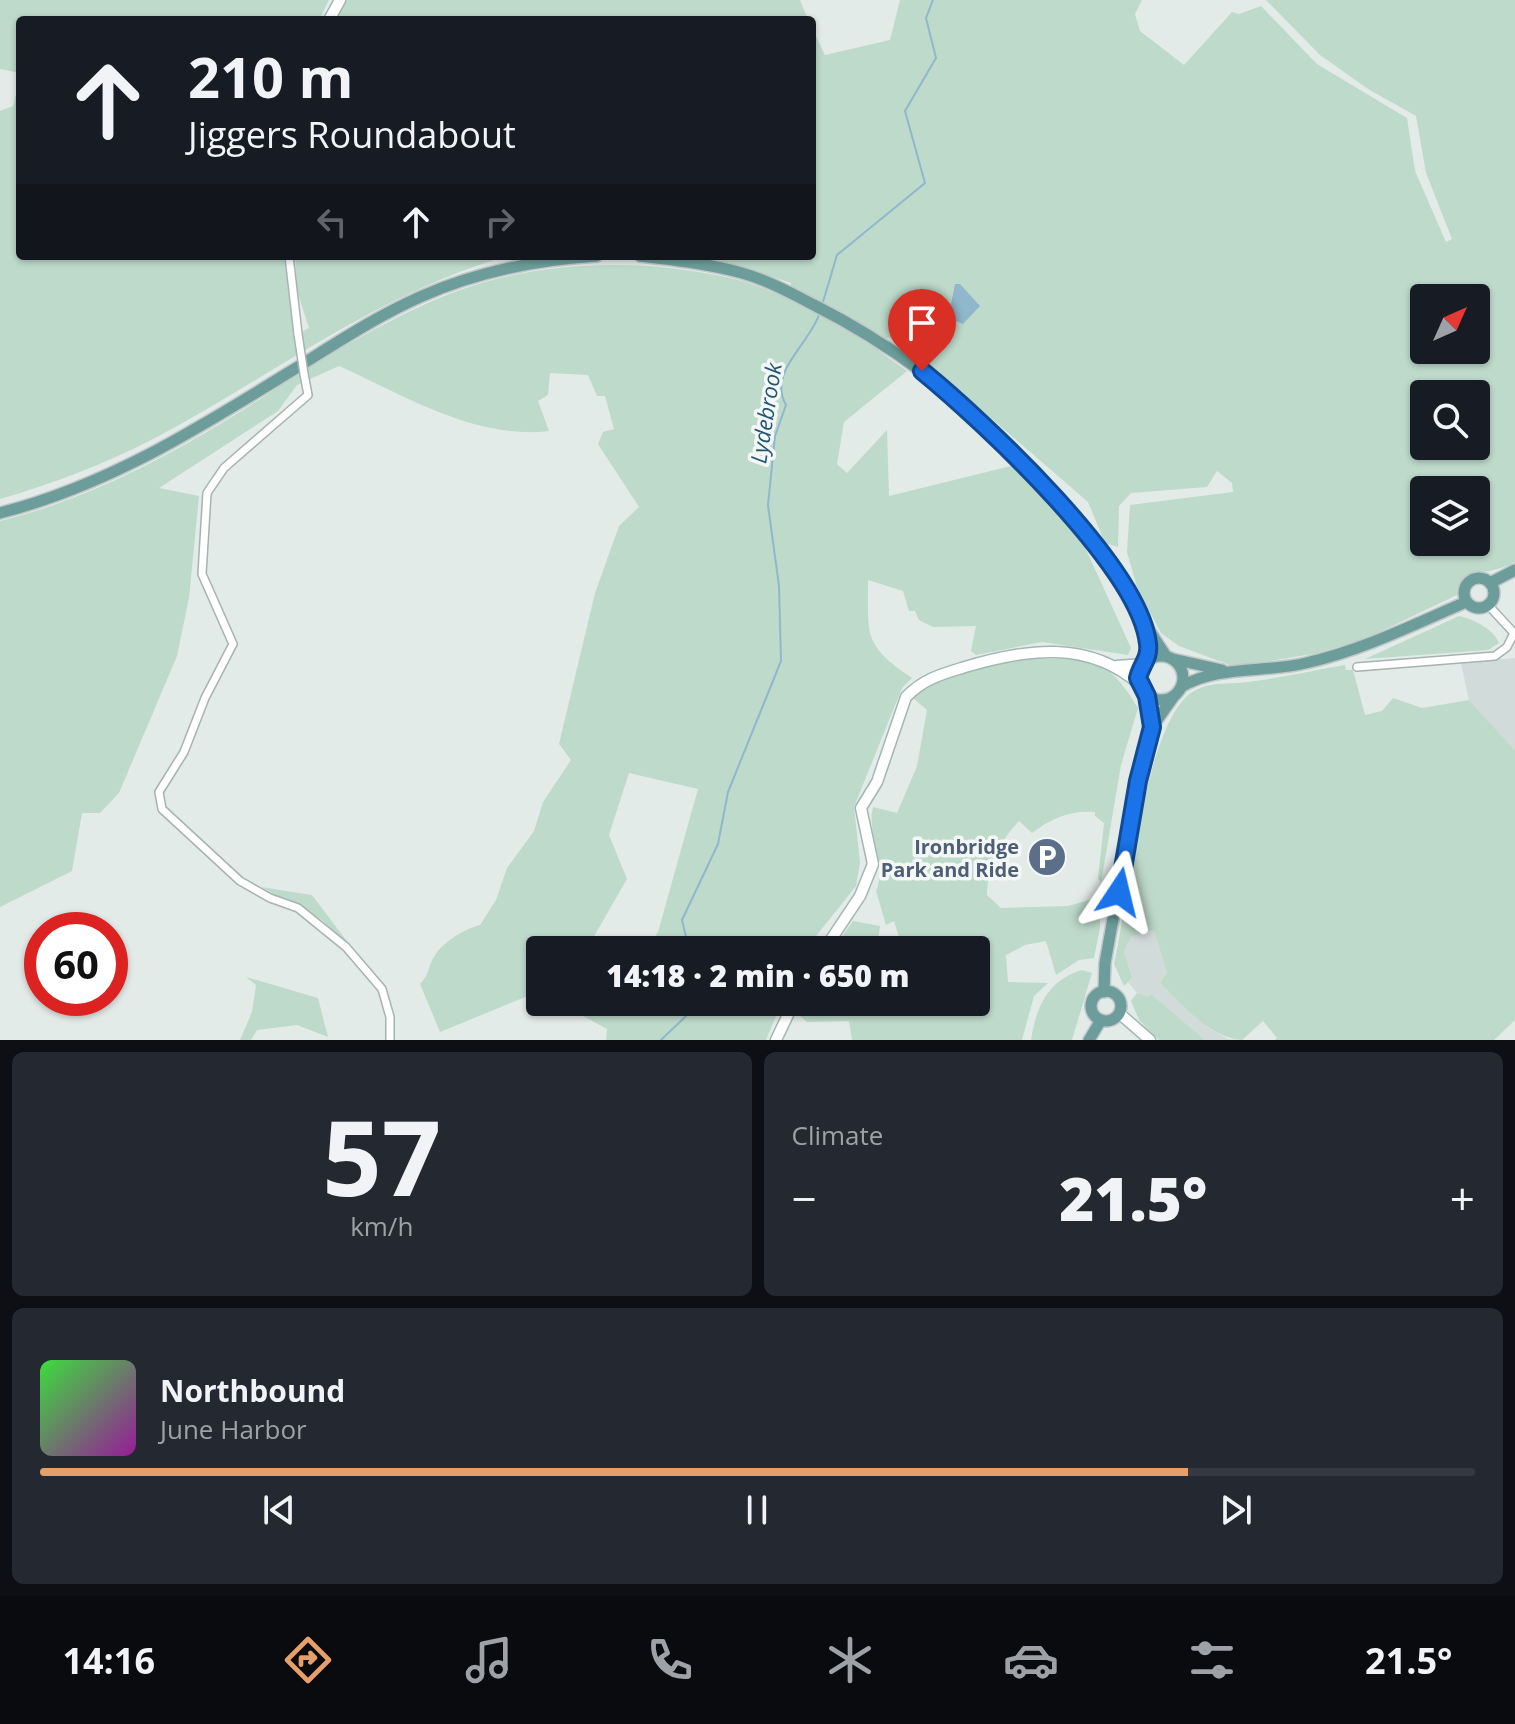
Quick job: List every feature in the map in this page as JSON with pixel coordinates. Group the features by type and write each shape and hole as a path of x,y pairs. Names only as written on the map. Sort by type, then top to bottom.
{"main road":[{"path":"0,513 117,473 219,416 364,325 421,296 509,268 547,260"},
{"path":"663,260 745,274 788,291 843,319 922,371 1002,439 1096,548 1134,604 1145,627 1183,674 1178,692 1152,727 1138,781 1105,963 1104,992"},
{"path":"1490,583 1515,570"},
{"path":"1147,696 1161,701 1204,677 1303,664 1347,653 1466,602 1479,608 1488,605 1494,592 1490,583 1477,578 1467,583 1463,592 1466,602"},
{"path":"1145,627 1145,662 1140,685 1147,696 1152,727"},
{"path":"1145,662 1169,657 1231,672"},
{"path":"1104,992 1118,998 1119,1013 1109,1020 1101,1020 1094,1014 1092,1004 1096,996 1104,992"},
{"path":"1089,1040 1101,1020"}],"street":[{"path":"289,260 308,395 224,468 207,493 202,574 233,644 205,698 184,752 159,792 162,809 240,881 270,898 298,908 329,930 375,977 386,1001 390,1040"},
{"path":"1357,667 1495,656 1507,647 1515,634 1488,605"},
{"path":"833,936 860,896 873,864 861,808 877,782 906,697 915,687 928,678 1029,651 1073,653 1115,666 1140,685"},
{"path":"1115,666 1145,662"},
{"path":"1119,1013 1150,1040"},
{"path":"776,1040 787,1016"}],"shaded area":[{"path":"1515,658 1514,751 1469,700 1461,663"},
{"path":"1154,929 1167,973 1160,983 1209,1028 1228,1039 1239,1040 1205,1040 1151,994 1149,997 1137,993 1128,982 1132,978 1124,951 1132,936"}],"green space":[{"path":"0,0 329,0 321,16 16,16 16,72 0,69"},
{"path":"346,0 800,0 806,16 338,16"},
{"path":"900,0 1142,0 1135,14 1140,31 1184,65 1232,12 1239,14 1261,6 1317,64 1407,118 1415,171 1446,242 1452,239 1426,173 1416,116 1368,89 1320,55 1266,0 1515,0 1515,562 1465,577 1457,595 1365,639 1318,653 1235,667 1179,646 1161,633 1137,587 1127,552 1130,505 1233,492 1232,483 1217,471 1207,487 1131,493 1119,506 1118,547 1105,543 1088,502 918,355 888,337 879,351 907,371 844,422 837,464 847,473 887,430 889,496 1015,465 1084,545 1131,648 1128,655 1042,642 976,655 971,651 976,626 933,627 919,620 915,611 909,611 903,591 868,580 872,638 884,657 912,678 902,688 854,807 860,863 856,886 816,936 656,936 698,789 629,773 609,835 627,879 594,936 526,936 526,997 440,1032 420,984 435,955 444,945 480,925 496,900 507,868 534,831 543,802 571,760 559,744 595,593 619,526 639,507 598,444 603,432 614,429 605,396 597,396 588,375 550,373 548,395 538,401 549,431 522,432 494,429 441,413 339,366 297,385 278,411 159,488 199,496 189,598 177,656 119,793 100,813 82,813 72,871 0,907 0,521 71,499 139,469 371,331 431,302 503,277 567,267 633,265 730,278 788,298 791,283 737,265 707,260 816,260 816,36 825,55 890,40"},
{"path":"16,95 16,260 284,260 294,336 309,328 297,291 295,260 496,260 415,291 370,313 135,448 78,473 0,499 0,111 13,106"},
{"path":"1459,616 1482,625 1499,643 1488,650 1365,659"},
{"path":"1032,659 1068,659 1095,664 1116,678 1138,708 1121,765 1101,883 1098,878 1104,823 1095,816 1095,812 1062,816 1032,833 1019,821 1000,846 990,874 987,895 1001,908 1068,906 1100,897 1100,928 1094,958 1079,960 1056,975 1046,941 1025,945 1006,955 1008,982 1048,983 1034,996 1022,1040 852,1040 849,1021 807,1022 800,1016 990,1016 990,936 899,936 894,921 886,925 876,891 880,870 872,828 873,807 897,813 917,766 927,710 913,698 939,681 985,667"},
{"path":"1345,665 1346,670 1353,670 1365,715 1382,711 1393,698 1422,708 1469,700 1515,751 1515,1020 1494,1040 1275,1040 1277,1038 1263,1021 1242,1040 1230,1038 1197,1019 1160,983 1167,973 1154,930 1132,936 1124,951 1132,978 1124,986 1114,964 1151,772 1178,706 1196,690 1206,686 1264,680"},
{"path":"261,887 312,895 358,956 322,920"},
{"path":"853,921 880,926 879,936 842,936"},
{"path":"1082,970 1092,973 1072,1040 1031,1040 1036,1017 1046,996 1060,981"},
{"path":"246,977 318,998 328,1037 297,1025 257,1030 251,1040 240,1040 252,1012 256,985"},
{"path":"1137,993 1149,997 1151,994 1205,1040 1159,1040 1139,1020 1131,1001"},
{"path":"583,1016 776,1016 766,1040 606,1040 607,1029"}],"water":[{"path":"955,284 960,284 980,306 963,324 953,320 951,304"}],"waterway":[{"name":"Lydebrook","path":"822,305 837,255 925,183 905,111 936,58 926,18 933,0"},
{"name":"Lydebrook","path":"686,936 682,920 718,844 728,792 781,661 779,586 768,505 775,436 786,405 782,393 786,369 820,312"},
{"path":"661,1040 686,1016"}],"place":[{"name":"Ironbridge Park and Ride","path":"1047,857"}],"route":[{"path":"922,371 1002,439 1036,477 1096,548 1134,604 1145,627 1149,646 1147,660 1138,678 1147,696 1152,727 1138,781 1119,892"}]}
